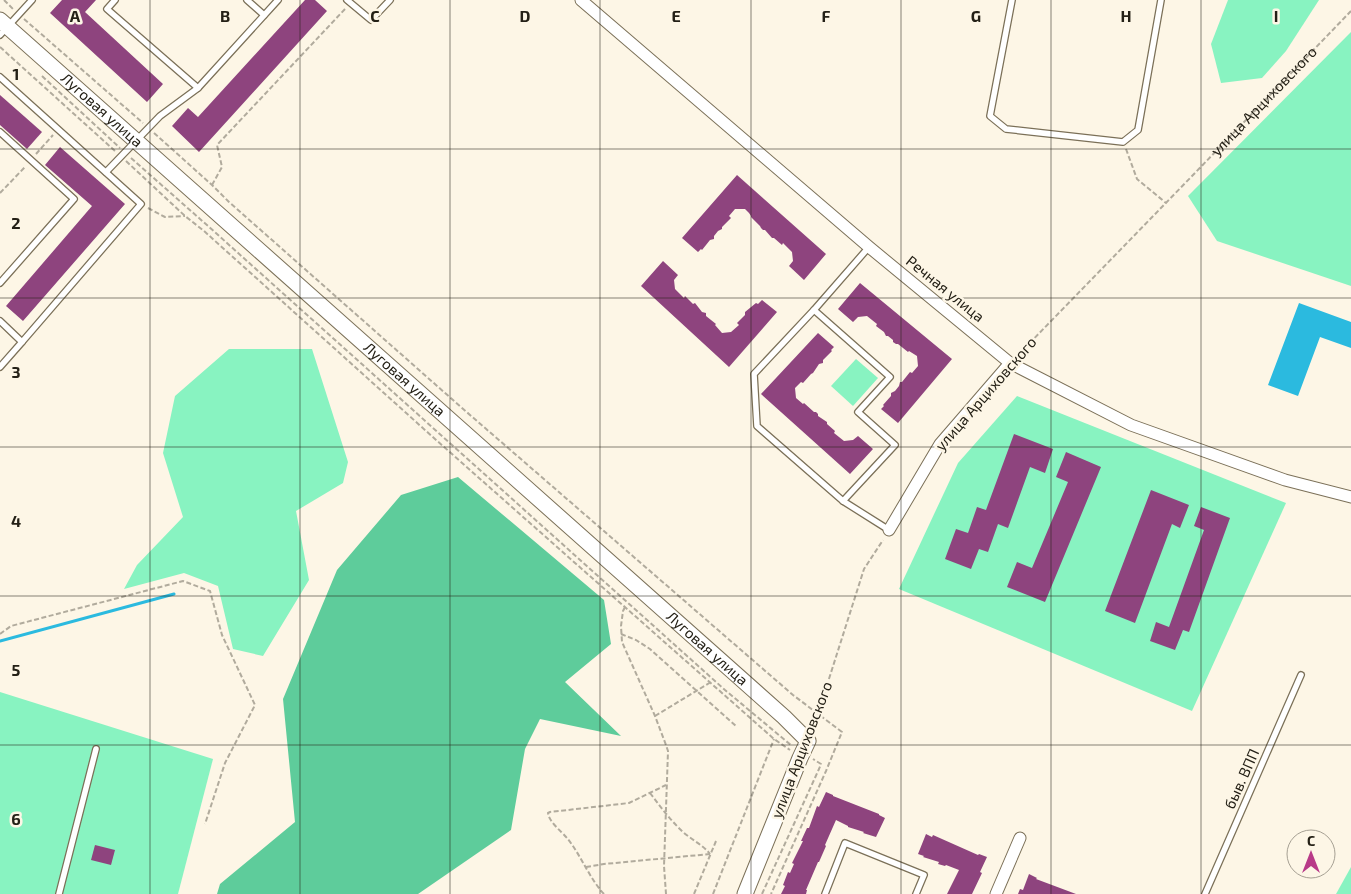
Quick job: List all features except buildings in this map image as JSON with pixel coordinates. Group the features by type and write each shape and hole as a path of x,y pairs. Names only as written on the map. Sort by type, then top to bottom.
{"street":[{"name":"Речная улица","path":"580,0 869,247 1010,363 1131,425 1285,480 1351,497"},
{"name":"Луговая улица","path":"2,27 136,140 784,717 803,750"},
{"name":"улица Арциховского","path":"889,530 940,444 1010,363"},
{"name":"улица Арциховского","path":"745,894 803,750"},
{"path":"996,894 1020,838"}],"lane":[{"path":"2,27 32,0"},
{"path":"115,0 107,9 198,88"},
{"path":"247,0 264,16"},
{"path":"106,172 160,116 198,88 278,0"},
{"path":"349,2 371,20 390,0"},
{"path":"1012,0 990,116 1006,128 1123,142 1138,130 1161,0"},
{"path":"0,77 142,204 0,367"},
{"path":"0,132 74,199 0,283"},
{"path":"869,247 814,310 754,374 757,426 843,501 889,530"},
{"path":"814,310 890,377 858,412 895,445 843,501"},
{"path":"0,321 22,342"},
{"name":"быв. ВПП","path":"1205,894 1302,675"},
{"path":"59,894 96,749"},
{"path":"825,894 845,844 924,875 916,894"}],"path":[{"path":"212,185 222,167 217,145 349,2"},
{"name":"улица Арциховского","path":"1010,363 1351,11"},
{"path":"0,47 208,226 717,683 777,734 821,764 762,894"},
{"path":"37,71 186,216 435,439 774,738 803,750"},
{"path":"0,193 58,130"},
{"path":"1123,142 1137,179 1166,202"},
{"path":"142,204 165,216 186,216"},
{"name":"улица Арциховского","path":"803,750 818,714 864,569 889,530"},
{"path":"0,634 11,626 182,581 210,591 222,635 255,705 225,763 205,824"},
{"path":"625,606 622,615 621,634 624,649 655,716 668,751 664,859 666,894"},
{"path":"621,634 636,640 650,649 737,727"},
{"path":"655,716 711,682"},
{"path":"713,894 774,738"},
{"path":"604,894 595,884 571,842 549,818 549,812 629,803 666,786"},
{"path":"650,793 665,813 684,833 710,854"},
{"path":"694,894 716,841"},
{"path":"586,867 710,854"}],"green space":[{"path":"1228,0 1319,0 1286,51 1262,78 1221,83 1211,44"},
{"path":"1351,32 1351,286 1217,241 1188,196"},
{"path":"229,349 312,349 348,462 343,483 296,511 309,580 263,656 233,649 218,586 184,573 124,589 137,565 183,517 163,453 175,396"},
{"path":"856,359 878,378 853,406 831,386"},
{"path":"1017,396 1286,503 1192,711 899,589 958,463"},
{"path":"458,477 604,600 611,644 565,682 621,736 540,719 525,749 511,830 418,894 217,894 220,884 295,822 283,699 337,570 401,495"},
{"path":"0,692 213,759 178,894 0,894"},
{"path":"1351,867 1351,894 1336,894"}],"water":[{"path":"1299,303 1351,322 1351,348 1320,337 1298,396 1268,385"}],"waterway":[{"path":"0,641 174,594"}]}
